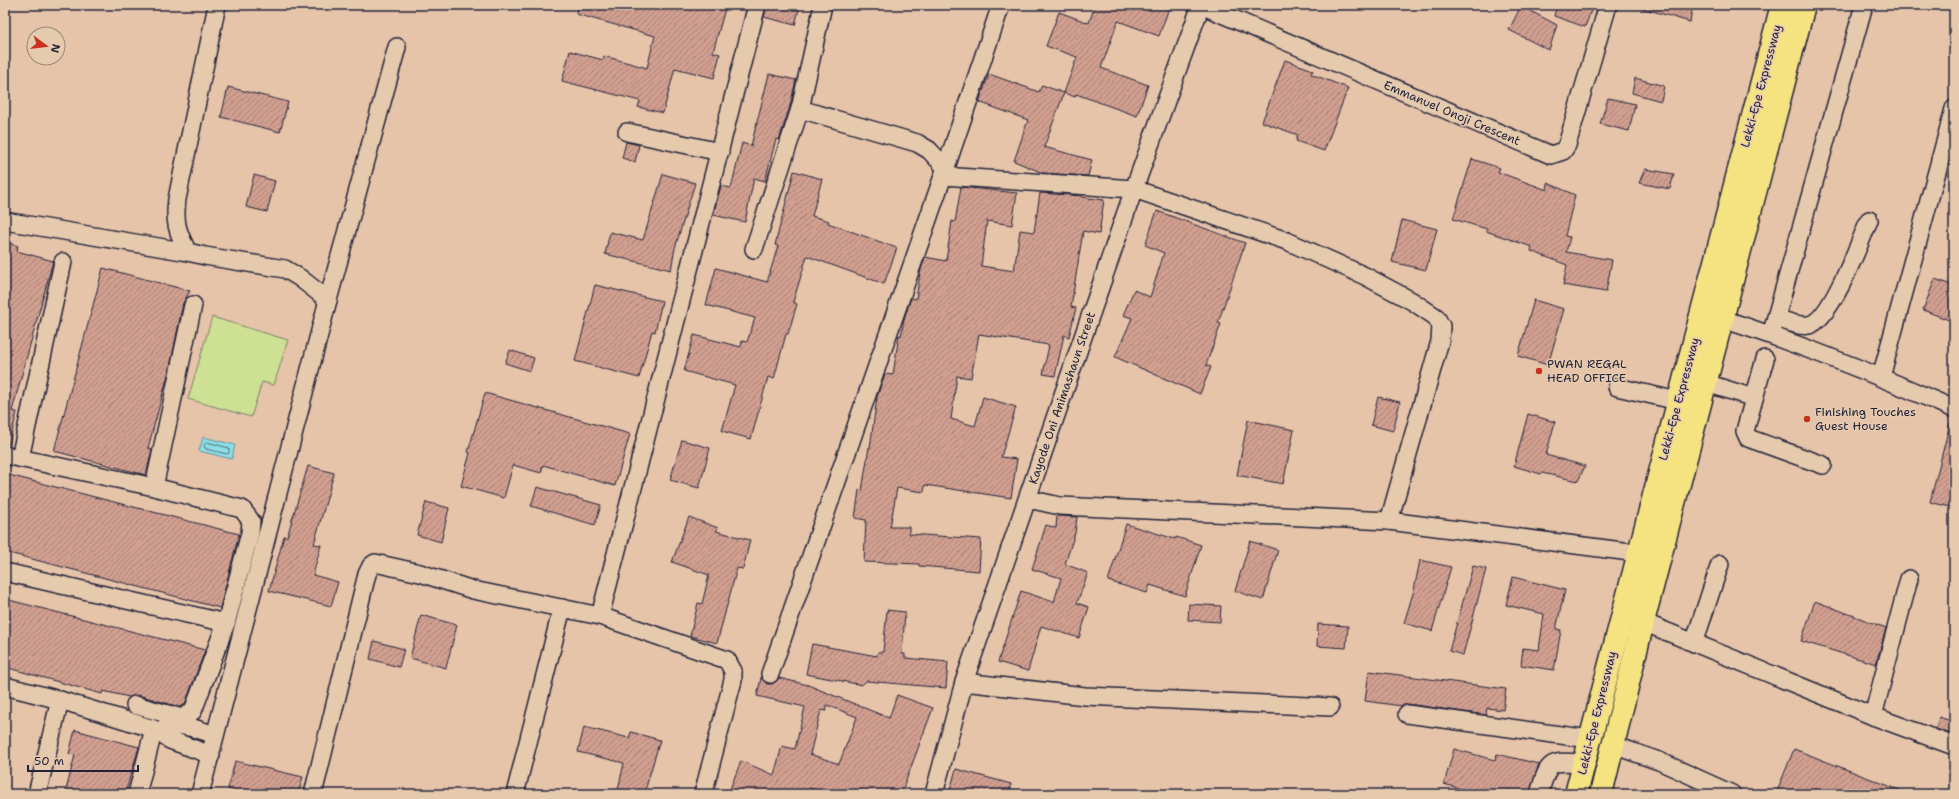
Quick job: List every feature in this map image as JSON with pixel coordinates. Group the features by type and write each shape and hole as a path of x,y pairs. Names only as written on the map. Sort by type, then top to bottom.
{"highway":[{"name":"Lekki-Epe Expressway","path":"1576,794 1782,5"},
{"name":"Lekki-Epe Expressway","path":"1601,794 1643,622 1804,5"}],"street":[{"path":"188,252 179,237 175,218 217,5"},
{"path":"600,616 757,5"},
{"path":"754,249 800,109 823,5"},
{"path":"770,674 945,172 1001,5"},
{"name":"Emmanuel Onoji Crescent","path":"1201,5 1551,155 1563,151 1567,145 1608,5"},
{"name":"Kayode Oni Animashaun Street","path":"934,794 964,682 1134,189 1201,5"},
{"path":"1771,335 1864,5"},
{"path":"200,794 328,300 397,47"},
{"path":"800,109 917,143 929,150 945,172 1134,189 1287,242 1365,276 1412,301 1436,317 1441,326 1440,341 1389,522"},
{"path":"1881,376 1954,109"},
{"path":"627,132 720,152"},
{"path":"1776,318 1801,325 1809,325 1816,321 1835,297 1869,220"},
{"path":"5,221 285,269 300,278 328,300"},
{"path":"64,262 12,457 154,487 242,509 251,520 250,534 226,623 193,711 182,718 135,705"},
{"path":"154,487 193,305"},
{"path":"1723,319 1771,335 1881,376 1954,409"},
{"path":"1765,359 1746,431 1748,438 1824,465"},
{"path":"1706,383 1754,398"},
{"path":"1617,387 1678,401"},
{"path":"1028,499 1060,506 1389,522 1638,553"},
{"path":"313,794 367,574 371,566 375,563 420,573 473,590 600,616 726,660 731,665 733,680 703,794"},
{"path":"1694,643 1720,564"},
{"path":"5,572 226,623"},
{"path":"1873,716 1908,579"},
{"path":"515,794 562,608"},
{"path":"1643,622 1873,716 1954,746"},
{"path":"964,682 1085,696 1330,707"},
{"path":"5,686 60,700 154,729 170,740 211,755"},
{"path":"37,794 60,700"},
{"path":"1407,714 1590,739"},
{"path":"154,729 174,725 197,729 215,735"},
{"path":"137,794 154,729"},
{"path":"1613,745 1659,761 1732,794"},
{"path":"1539,794 1546,771 1550,765 1558,761 1584,763"}],"green space":[{"path":"212,317 288,340 274,385 262,382 251,417 188,399"}],"water":[{"path":"203,437 235,445 232,459 199,451"}],"building":[{"path":"579,5 726,5 713,52 720,54 714,78 675,68 663,113 638,107 640,101 562,81 570,51 603,60 604,56 647,68 655,36 576,14"},
{"path":"767,5 800,5 795,25 764,17"},
{"path":"1095,5 1170,5 1159,36 1118,21 1101,68 1148,85 1137,116 1076,94 1075,97 1064,93 1077,57 1046,46 1059,12 1089,23"},
{"path":"1557,5 1593,5 1585,27 1554,16"},
{"path":"1642,5 1693,5 1690,22 1642,8"},
{"path":"1521,6 1557,25 1549,50 1509,30"},
{"path":"1285,60 1313,70 1311,74 1348,88 1324,151 1296,141 1298,135 1262,122"},
{"path":"769,74 796,80 790,106 779,140 776,139 765,181 754,178 745,222 713,215 721,186 731,188 742,143 751,146"},
{"path":"989,74 1039,92 1042,85 1064,93 1044,147 1092,160 1088,176 1043,173 1014,161 1028,120 979,102"},
{"path":"1635,78 1664,86 1661,101 1632,93"},
{"path":"228,87 288,102 280,132 221,117"},
{"path":"1608,98 1635,104 1629,131 1600,124"},
{"path":"626,142 639,145 635,162 622,158"},
{"path":"1472,159 1500,168 1498,172 1547,190 1548,183 1575,195 1565,236 1570,237 1566,252 1612,260 1606,292 1563,285 1567,265 1531,251 1532,247 1486,231 1487,229 1453,219"},
{"path":"1645,169 1674,174 1670,189 1639,183"},
{"path":"794,171 822,179 812,216 829,221 828,223 897,248 884,284 807,256 793,302 797,304 788,334 786,334 774,379 768,377 751,439 722,431 735,385 684,371 694,335 741,347 742,341 747,342 755,318 706,305 716,268 767,282 778,246 775,245"},
{"path":"663,174 695,183 675,248 671,270 605,254 610,232 643,240"},
{"path":"254,175 275,181 267,212 246,207"},
{"path":"961,187 1017,193 1012,225 987,221 981,266 1014,271 1020,230 1034,232 1040,193 1083,196 1082,197 1104,200 1099,234 1083,231 1071,307 1076,308 1069,337 1064,335 1055,376 1043,374 1049,345 979,334 971,378 957,376 951,419 975,426 983,397 1016,407 1001,457 1017,459 1011,498 925,485 924,492 897,488 890,527 909,527 909,534 981,539 979,571 919,566 919,564 864,562 866,520 855,518 859,490 862,491 869,447 870,448 877,397 885,374 893,375 899,335 901,336 904,319 911,298 916,299 920,273 925,257 946,261 952,221 955,222"},
{"path":"1157,211 1245,243 1218,323 1221,324 1206,365 1211,367 1200,394 1115,357 1132,318 1123,315 1134,290 1150,297 1164,253 1145,245"},
{"path":"1402,220 1437,229 1426,270 1392,262"},
{"path":"5,242 18,246 17,251 53,261 12,411 17,412 9,444 5,443"},
{"path":"103,268 190,291 183,303 170,367 148,448 152,449 146,475 54,451"},
{"path":"1935,279 1954,286 1954,322 1923,310"},
{"path":"595,285 662,301 655,332 652,331 639,378 575,361"},
{"path":"1534,300 1564,309 1548,365 1518,356"},
{"path":"510,350 534,358 530,371 505,363"},
{"path":"485,393 630,434 615,486 543,465 541,473 513,465 504,498 461,486 470,453 468,452"},
{"path":"1378,397 1400,402 1393,431 1371,425"},
{"path":"1528,414 1555,422 1546,455 1585,466 1578,481 1541,474 1514,466"},
{"path":"1248,420 1294,430 1283,484 1237,475"},
{"path":"1950,423 1954,423 1954,508 1930,502"},
{"path":"682,440 710,448 699,488 670,480"},
{"path":"308,466 334,473 314,544 321,545 313,575 338,582 331,606 269,591 284,536 287,537"},
{"path":"5,474 239,534 220,608 5,552"},
{"path":"537,487 601,505 595,525 531,506"},
{"path":"426,502 449,508 441,542 417,535"},
{"path":"1057,516 1077,517 1075,533 1065,564 1088,573 1077,603 1089,607 1079,638 1041,626 1028,671 998,662 1021,591 1054,602 1061,578 1032,569 1046,525 1056,528"},
{"path":"689,517 718,528 716,531 750,540 743,569 737,568 717,643 690,636 698,603 702,604 709,575 672,562"},
{"path":"1126,524 1175,539 1176,537 1201,545 1185,596 1150,585 1147,593 1108,581"},
{"path":"1250,541 1278,550 1263,600 1235,591"},
{"path":"1420,560 1451,567 1432,631 1404,623 1414,590"},
{"path":"1473,566 1486,569 1463,655 1449,651"},
{"path":"1513,577 1565,590 1556,629 1561,630 1554,670 1521,665 1523,648 1539,650 1544,614 1506,605"},
{"path":"5,599 205,650 185,704 180,707 138,695 129,697 103,691 102,694 5,667"},
{"path":"1815,601 1886,628 1876,664 1801,641"},
{"path":"1189,604 1221,606 1220,622 1188,620"},
{"path":"887,610 905,612 902,654 905,654 905,658 948,662 946,688 866,681 862,685 806,674 812,644 877,656 878,652 883,652"},
{"path":"421,615 457,625 446,668 410,658"},
{"path":"1318,624 1348,626 1346,648 1317,646"},
{"path":"374,641 404,649 399,667 370,659"},
{"path":"1369,671 1506,689 1503,710 1487,708 1486,715 1408,704 1402,706 1365,701"},
{"path":"761,678 767,684 772,684 779,678 808,685 889,718 897,695 933,708 901,794 825,794 810,788 808,794 743,794 730,789 741,761 774,775 782,746 795,749 805,707 757,696","holes":["827,705 857,717 839,764 810,754 821,710 826,711"]},
{"path":"1939,717 1954,722 1954,735 1936,729"},
{"path":"584,727 629,738 631,732 660,740 644,794 617,794 624,763 578,752"},
{"path":"75,730 139,747 125,794 65,794 75,755 69,754"},
{"path":"1454,749 1495,760 1497,754 1539,764 1529,794 1479,794 1444,784"},
{"path":"1794,749 1907,793 1907,794 1776,794"},
{"path":"235,761 303,777 298,794 248,794 228,789"},
{"path":"956,769 1011,784 1009,794 949,794"}],"place":[{"name":"PWAN REGAL HEAD OFFICE","path":"1539,371"},
{"name":"Finishing Touches Guest House","path":"1807,419"}]}
